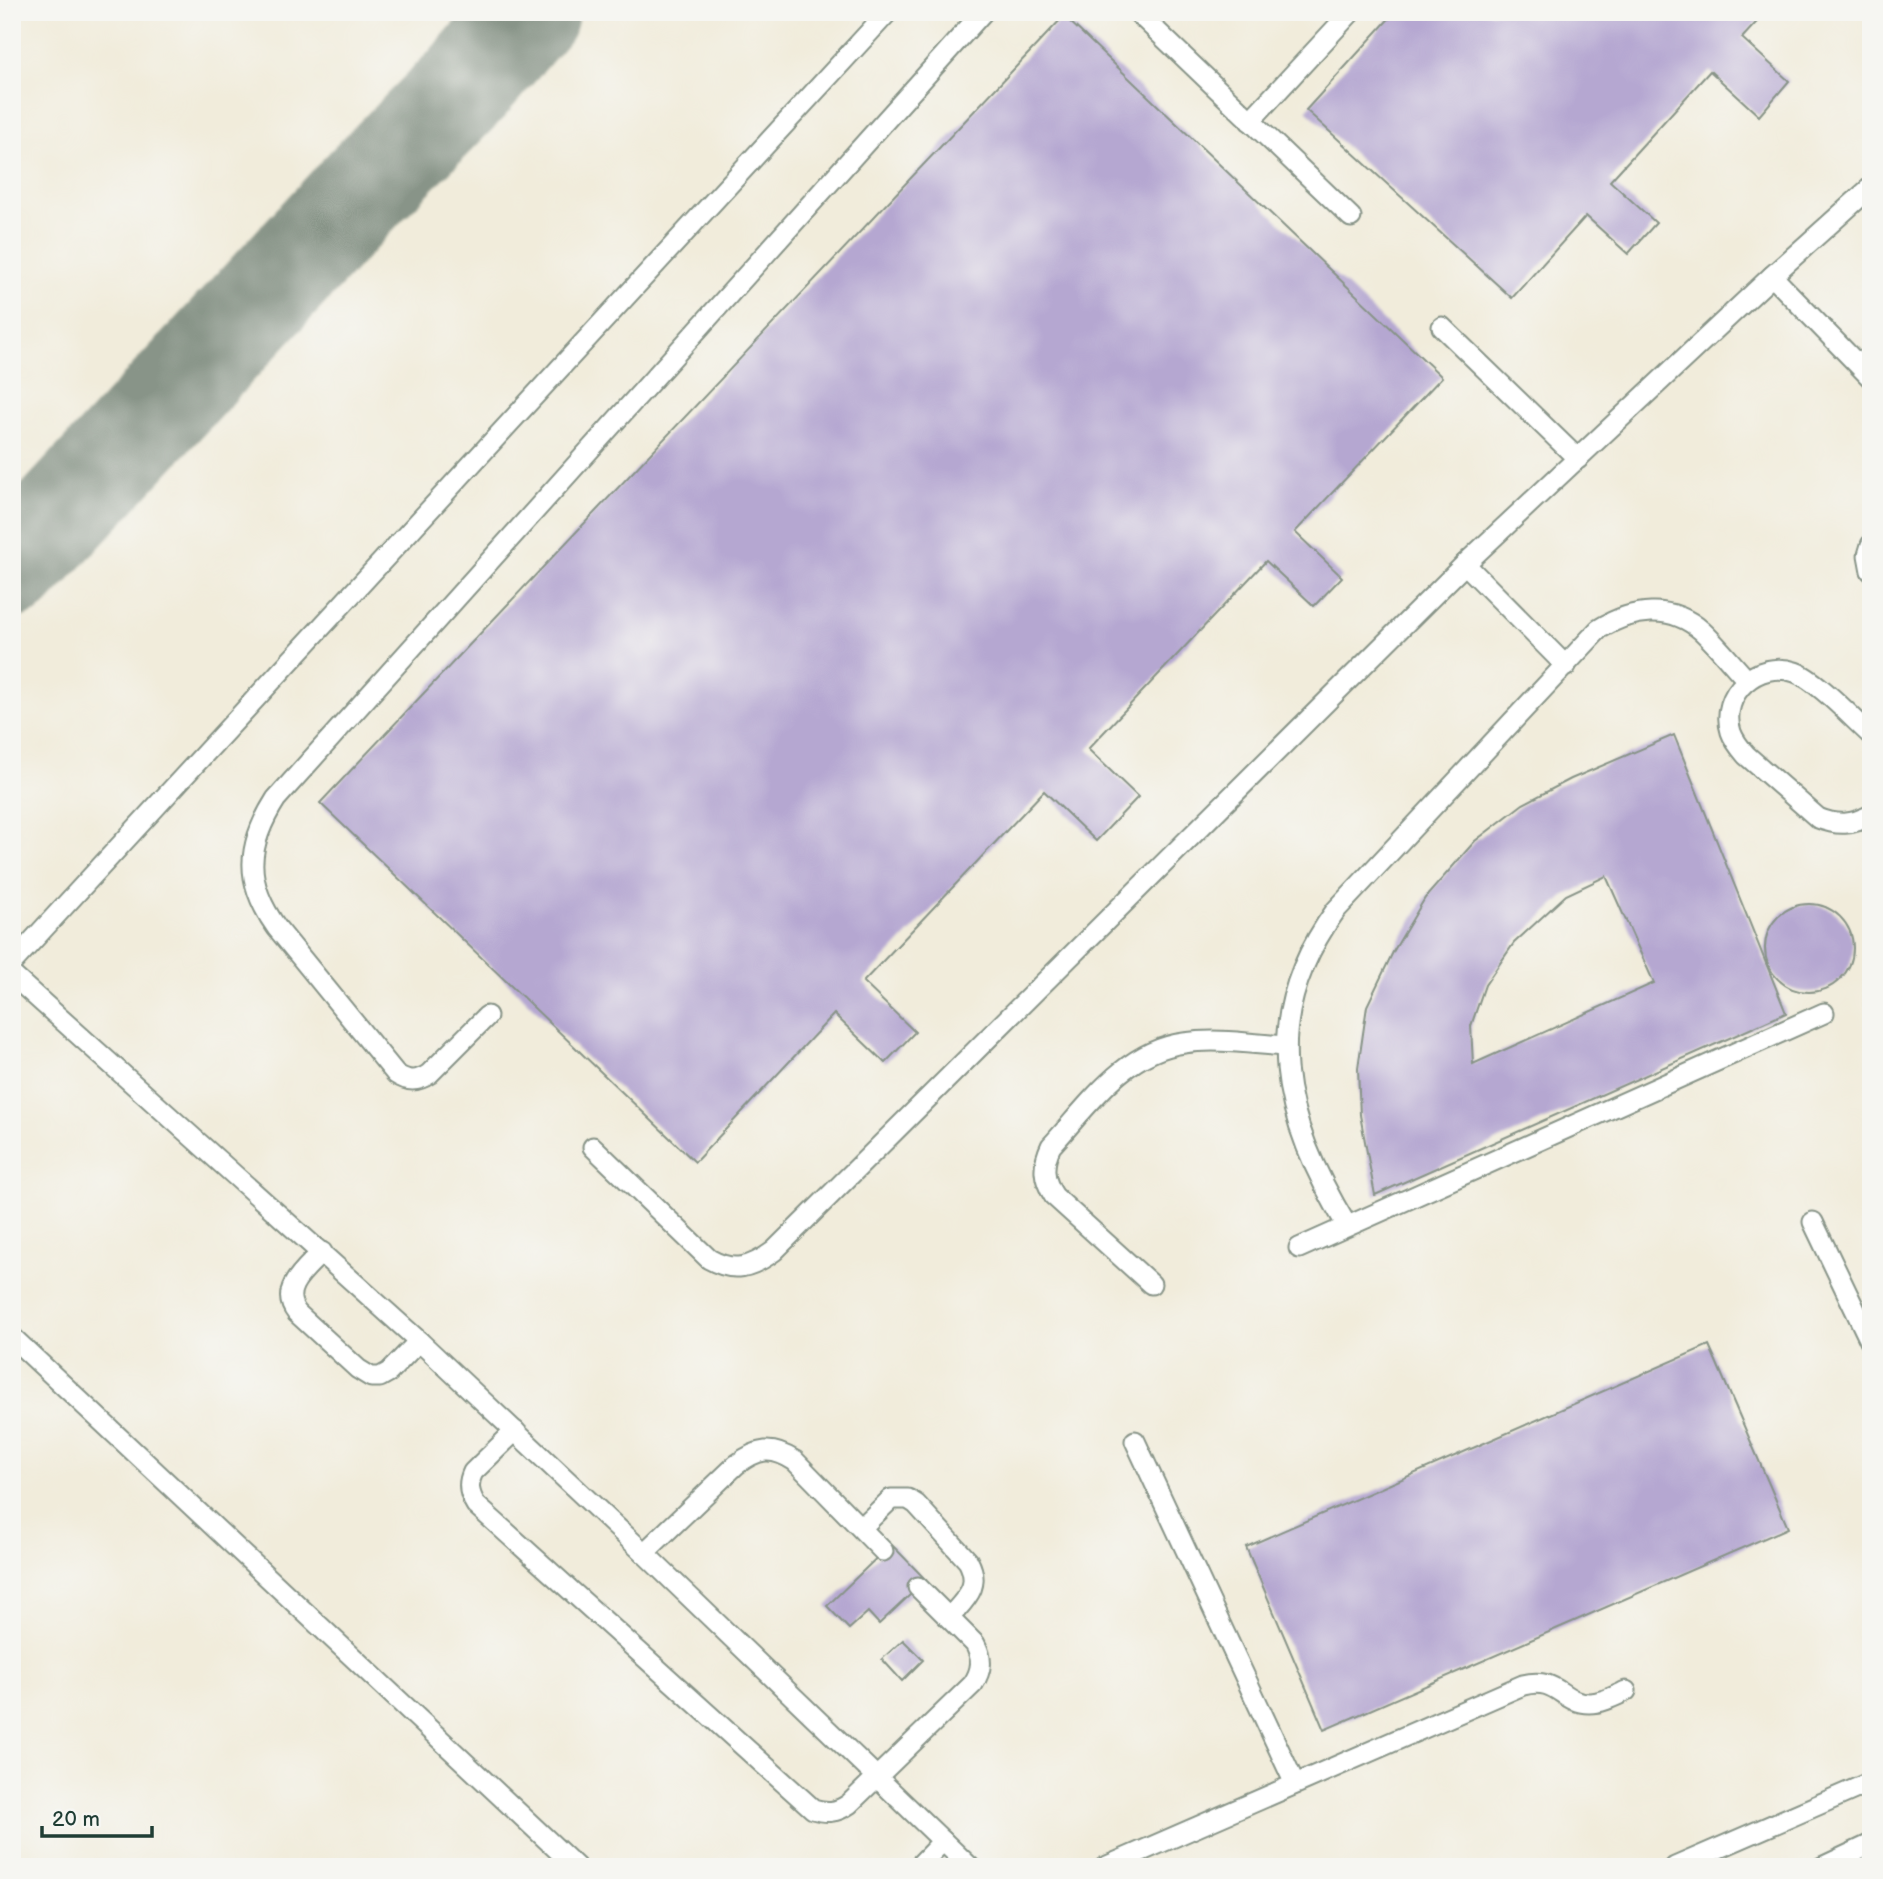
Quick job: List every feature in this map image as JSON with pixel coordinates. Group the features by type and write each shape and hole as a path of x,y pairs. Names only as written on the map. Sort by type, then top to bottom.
{"lane":[{"path":"12,963 888,12"},
{"path":"488,1016 429,1074 412,1081 396,1074 264,911 253,876 253,858 265,817 276,799 983,12"},
{"path":"1138,12 1351,217"},
{"path":"1250,121 1351,12"},
{"path":"593,1147 709,1259 732,1268 745,1267 774,1251 1465,564 1772,276 1871,187"},
{"path":"1772,276 1871,378"},
{"path":"1442,327 1578,458"},
{"path":"1871,545 1868,555 1871,571"},
{"path":"1465,564 1566,666"},
{"path":"1347,1226 1310,1157 1287,1079 1289,1013 1297,981 1320,932 1336,910 1599,629 1615,619 1650,611 1685,620 1700,629 1747,680"},
{"path":"1871,735 1811,680 1786,669 1772,669 1747,680 1731,703 1729,717 1736,744 1745,755 1818,818 1845,824 1871,815"},
{"path":"12,975 419,1341 970,1867"},
{"path":"1299,1248 1824,1013"},
{"path":"1151,1284 1054,1196 1045,1178 1044,1167 1051,1146 1119,1072 1160,1049 1183,1043 1207,1042 1286,1046"},
{"path":"1813,1222 1871,1343"},
{"path":"322,1252 294,1282 290,1290 292,1307 358,1369 371,1377 380,1377 389,1372 419,1341"},
{"path":"12,1337 576,1867"},
{"path":"514,1431 473,1472 469,1488 476,1505 813,1809 831,1812 841,1810 973,1684 979,1674 981,1663 975,1644 918,1587"},
{"path":"1135,1441 1295,1784"},
{"path":"644,1553 736,1465 750,1454 766,1450 782,1452 795,1461 883,1551"},
{"path":"861,1528 891,1499 908,1499 916,1504 973,1569 973,1587 948,1618"},
{"path":"1105,1867 1523,1685 1543,1683 1561,1690 1568,1697 1588,1703 1626,1692"},
{"path":"1675,1867 1871,1782"},
{"path":"918,1867 943,1841"},
{"path":"1822,1867 1871,1844"}],"building":[{"path":"1395,12 1766,12 1742,38 1789,81 1759,116 1710,71 1610,181 1656,223 1628,254 1586,216 1512,298 1306,110"},
{"path":"1064,16 1442,377 1295,532 1342,577 1314,606 1266,561 1088,749 1138,797 1096,841 1044,791 863,982 915,1032 885,1063 834,1014 695,1162 320,803"},
{"path":"1674,735 1786,1013 1375,1195 1360,1115 1358,1068 1367,1006 1393,952 1425,898 1475,841 1523,804 1571,779","holes":["1606,876 1654,983 1473,1064 1471,1026 1485,985 1514,943 1566,895"]},
{"path":"1809,904 1834,911 1846,923 1853,948 1846,973 1834,985 1809,992 1784,985 1772,973 1765,948 1772,923 1784,911"},
{"path":"1709,1345 1788,1528 1324,1730 1246,1547"},
{"path":"891,1544 926,1580 879,1624 868,1612 849,1629 827,1606"},
{"path":"903,1640 923,1660 902,1681 882,1659"}],"taxiway":[{"path":"12,568 367,185 466,85 529,12"}]}
